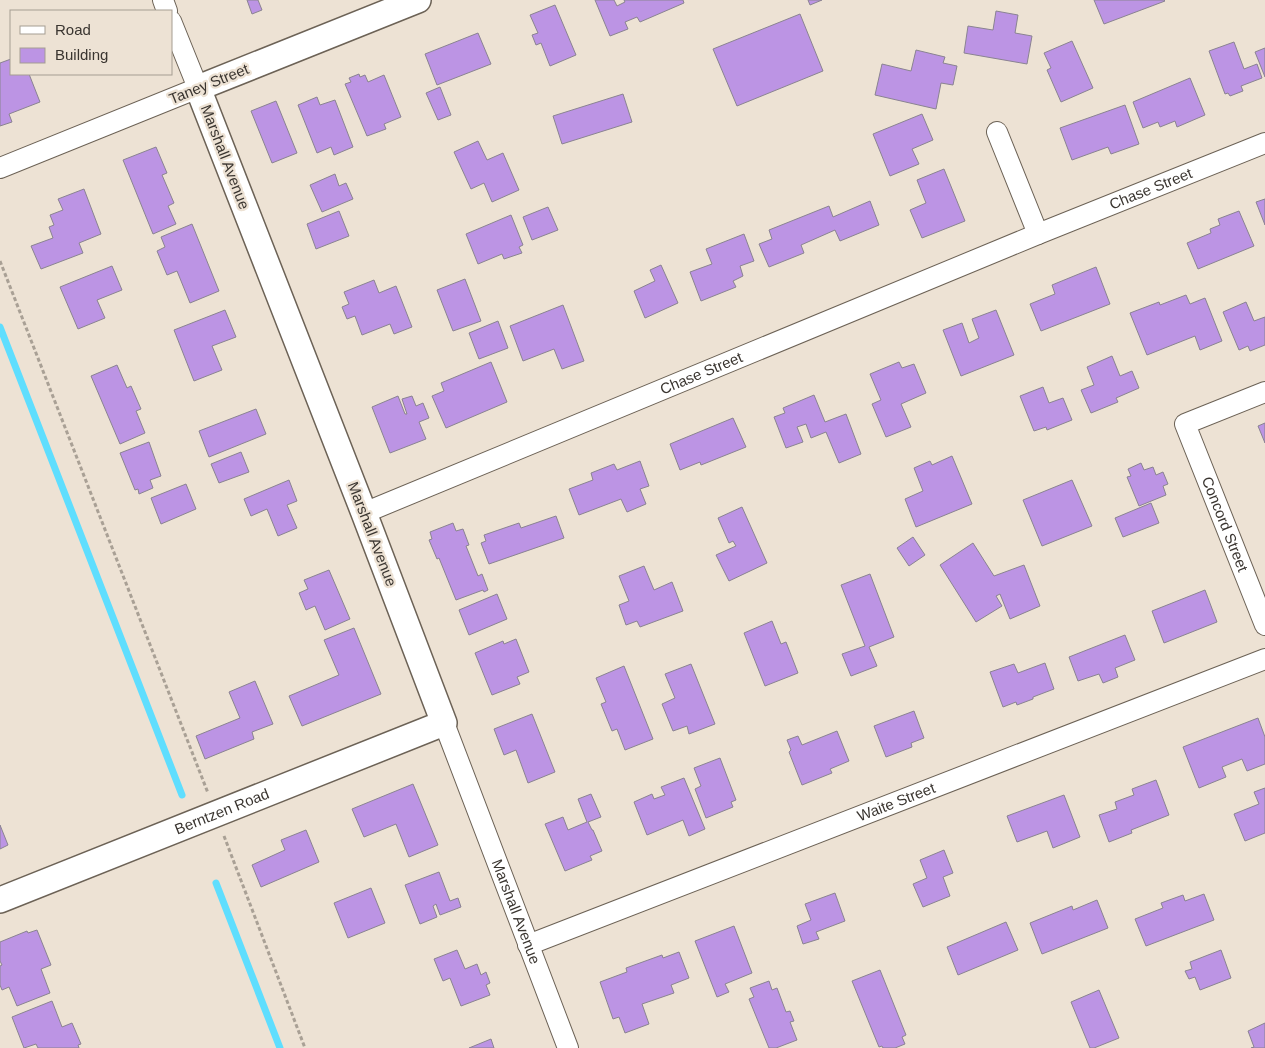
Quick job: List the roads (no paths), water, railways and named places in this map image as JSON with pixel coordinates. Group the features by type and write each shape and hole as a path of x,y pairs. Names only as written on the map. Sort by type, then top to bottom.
{"street":[{"name":"Taney Street","path":"0,168 418,0"},
{"name":"Marshall Avenue","path":"172,23 364,513 568,1048"},
{"path":"997,132 1038,234"},
{"name":"Chase Street","path":"364,513 1038,234 1265,143"},
{"name":"Concord Street","path":"1265,392 1184,424 1265,625"},
{"name":"Waite Street","path":"528,945 1265,659"},
{"name":"Berntzen Road","path":"0,900 444,723"}],"waterway":[{"path":"0,327 182,795"},
{"path":"216,883 280,1048"}]}
